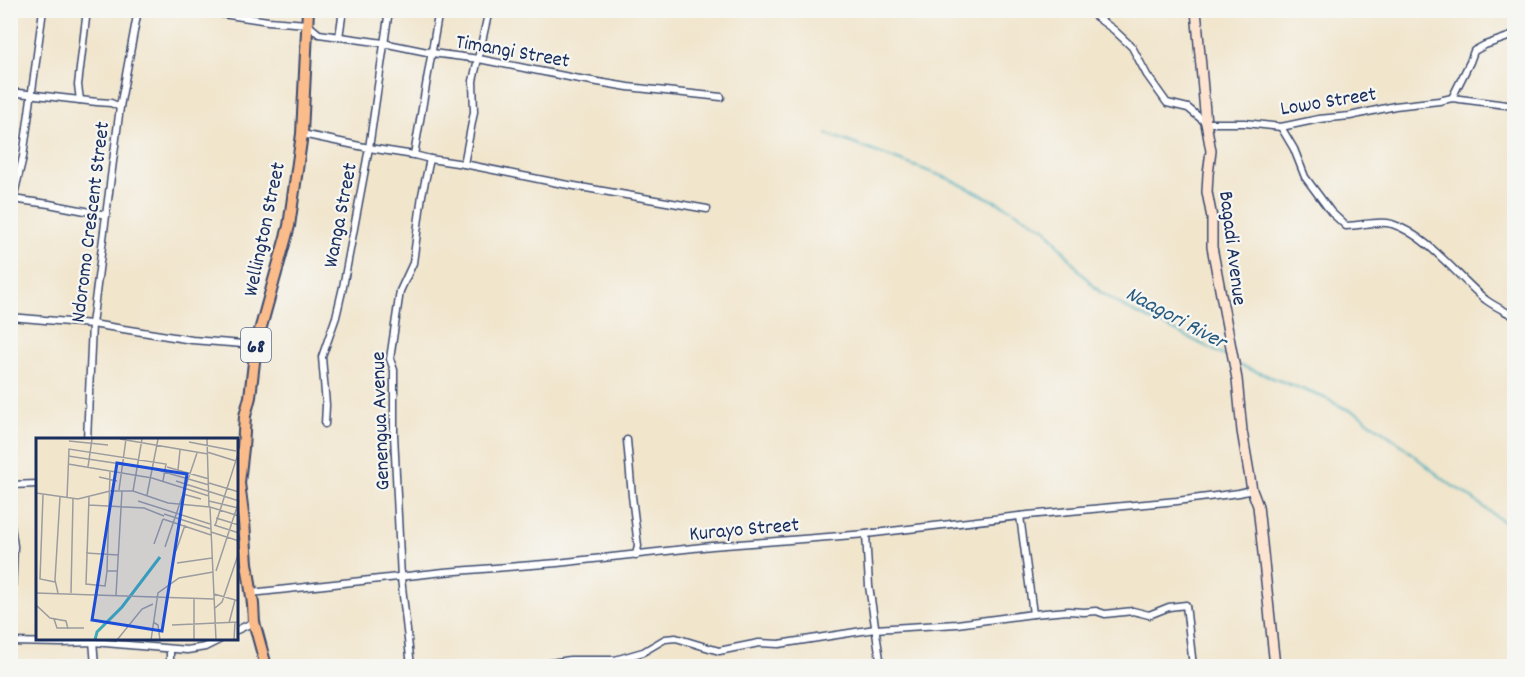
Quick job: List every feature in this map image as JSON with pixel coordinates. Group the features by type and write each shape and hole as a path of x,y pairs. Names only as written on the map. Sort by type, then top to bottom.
{"main road":[{"name":"Wellington Street","path":"266,666 254,622 238,483 256,345 289,226 302,134 308,10"}],"street":[{"path":"10,225 12,199 23,157 43,10"},
{"path":"80,100 78,85 87,10"},
{"name":"Ndoromo Crescent Street","path":"87,438 92,324 120,107 138,10"},
{"name":"Timangi Street","path":"196,10 242,14 268,21 307,24 320,33 339,37 479,59 627,87 721,97"},
{"path":"339,37 343,10"},
{"name":"Wanga Street","path":"325,424 326,405 322,357 336,317 343,287 369,148 389,10"},
{"path":"414,155 439,10"},
{"path":"464,164 474,112 473,81 489,10"},
{"path":"1087,10 1132,47 1147,75 1167,102 1188,108 1206,123"},
{"name":"Bagadi Avenue","path":"1196,10 1206,123 1211,151 1207,192 1212,218 1212,246 1237,379 1242,431 1252,490 1257,506 1275,666"},
{"path":"1452,98 1474,51 1515,35"},
{"path":"10,92 120,107"},
{"name":"Lowo Street","path":"1206,123 1281,126 1452,98 1515,106"},
{"path":"1281,126 1294,149 1305,177 1331,212 1346,226 1379,223 1405,229 1423,241 1488,301 1515,316"},
{"path":"302,134 707,209"},
{"name":"Genengua Avenue","path":"411,666 401,578 394,434 394,370 390,359 400,291 413,263 422,195 430,159"},
{"path":"12,199 106,215"},
{"path":"10,317 92,324 192,340 256,345"},
{"path":"627,440 638,546 636,555"},
{"path":"10,485 36,484"},
{"name":"Kurayo Street","path":"251,593 712,546 866,534 1156,503 1252,490"},
{"path":"1020,516 1033,614"},
{"path":"10,520 14,546 10,635"},
{"path":"866,534 869,586 881,666"},
{"path":"532,666 570,660 615,660 643,652 665,639 676,638 719,651 759,643 779,644 875,629 957,624 1068,611 1096,610 1106,614 1133,611 1149,615 1169,607 1186,605 1193,666"},
{"path":"238,630 254,622"},
{"path":"10,642 93,641 187,650 215,641"},
{"path":"93,641 95,666"},
{"path":"170,650 170,666"}],"waterway":[{"name":"Naagori River","path":"827,134 947,178 1005,206 1046,229 1083,275 1100,292 1133,312 1229,358"},
{"name":"Naagori River","path":"1239,365 1325,398 1357,413 1514,530"}]}
